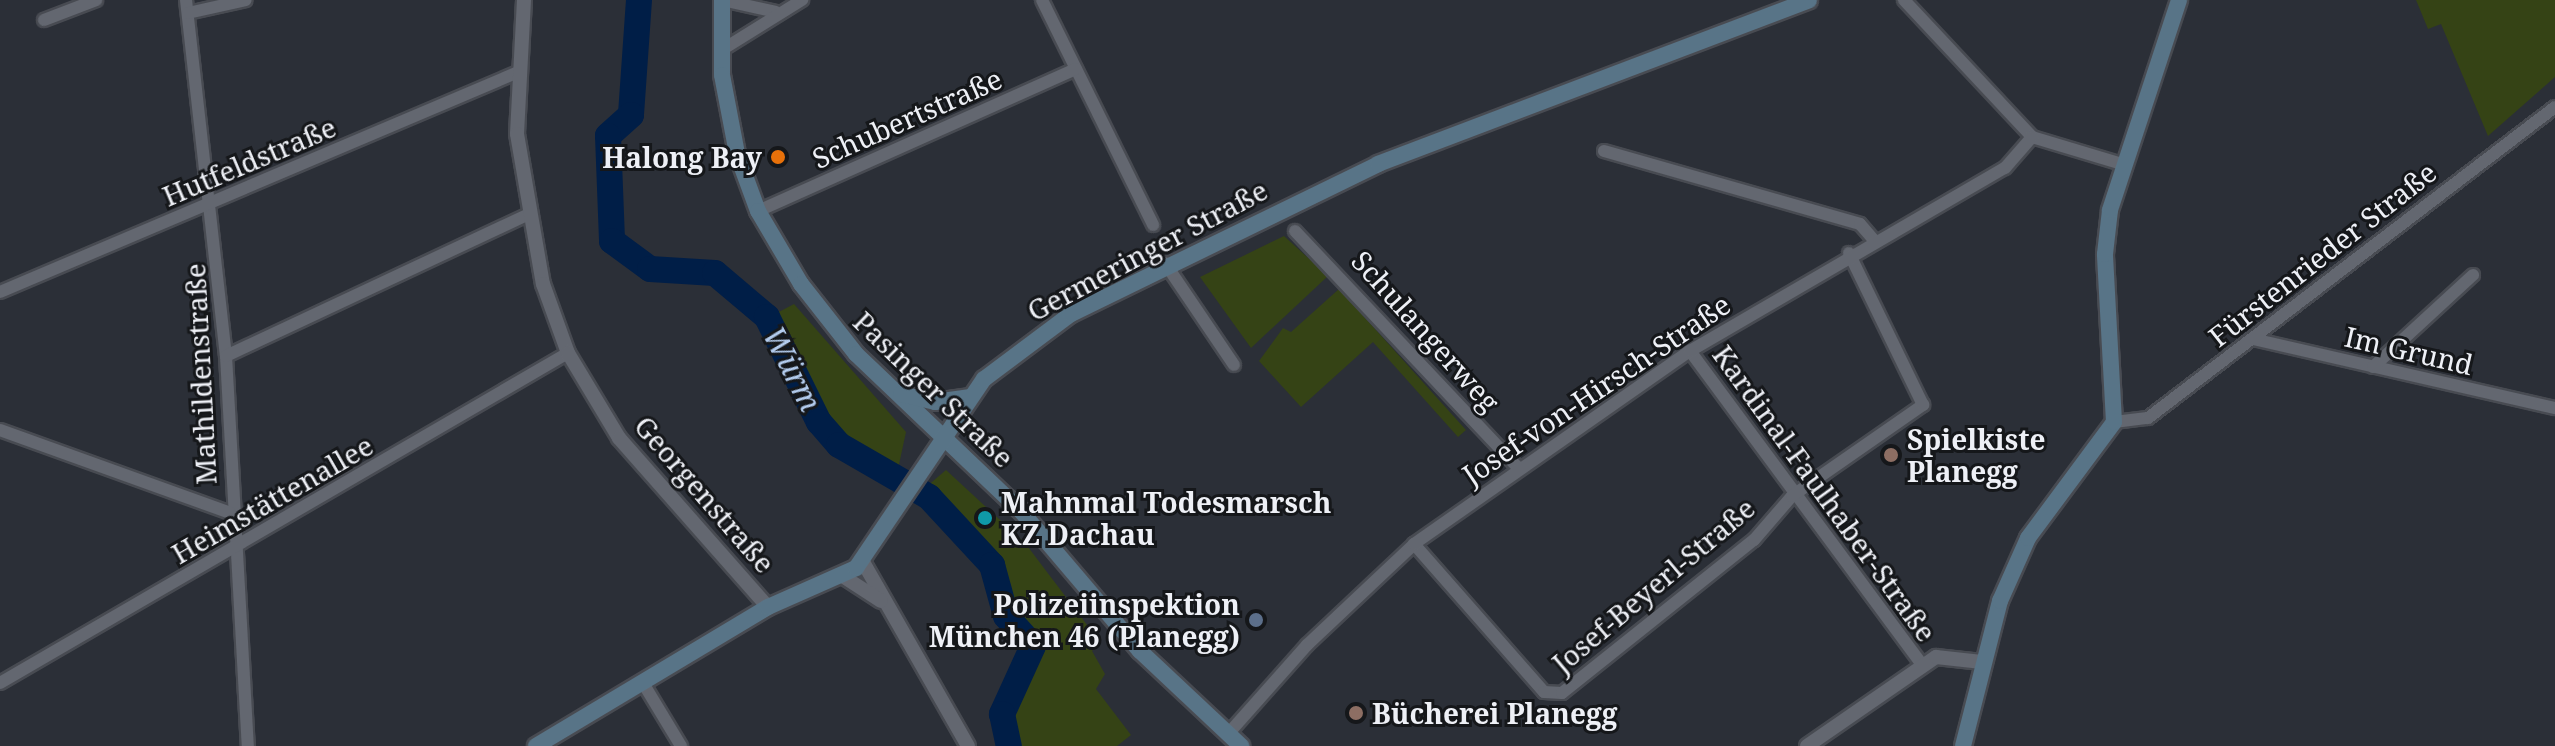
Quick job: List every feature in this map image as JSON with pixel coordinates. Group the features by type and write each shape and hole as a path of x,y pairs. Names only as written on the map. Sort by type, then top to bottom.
{"main road":[{"name":"Pasinger Straße","path":"722,0 720,51 737,154 758,211 824,317 896,392 1020,510 1140,651 1241,746"},
{"name":"Germeringer Straße","path":"536,746 768,607 844,577 863,562 969,397 1041,333 1165,263 1457,131 1809,0"},
{"path":"1963,746 1982,662 2028,538 2114,422 2105,254 2122,164 2179,0"},
{"path":"896,392 935,402 969,397"}],"street":[{"path":"44,20 96,0"},
{"path":"187,6 246,0"},
{"name":"Georgenstraße","path":"524,0 516,73 527,215 568,353 619,438 768,607"},
{"path":"722,0 776,12"},
{"path":"720,51 776,12 802,0"},
{"path":"1042,0 1153,225"},
{"path":"1904,0 2032,137 2122,164"},
{"name":"Mathildenstraße","path":"187,6 213,202 226,356 233,550 248,746"},
{"name":"Schubertstraße","path":"758,211 1076,69"},
{"name":"Hutfeldstraße","path":"0,292 516,73"},
{"name":"Fürstenrieder Straße","path":"2114,422 2148,418 2555,107"},
{"name":"Josef-von-Hirsch-Straße","path":"1228,734 1307,645 1414,544 1518,468 1690,351 1873,239 2005,168 2032,137"},
{"path":"1604,151 1860,224 1873,239"},
{"path":"226,356 527,215"},
{"name":"Schulangerweg","path":"1295,231 1518,468"},
{"path":"1792,496 1923,405 1849,253"},
{"path":"1165,263 1234,365"},
{"path":"2373,367 2473,275"},
{"name":"Im Grund","path":"2253,339 2555,408"},
{"name":"Kardinal-Faulhaber-Straße","path":"1690,351 1792,496 1922,665"},
{"name":"Heimstättenallee","path":"0,683 568,353"},
{"path":"0,430 231,513"},
{"name":"Josef-Beyerl-Straße","path":"1414,544 1552,696 1754,540 1792,496"},
{"path":"863,562 881,601 968,746"},
{"path":"844,577 881,601"},
{"path":"1807,746 1922,665 1948,655 1982,662"},
{"path":"643,683 681,746"}],"green space":[{"path":"2416,0 2555,0 2555,77 2488,136 2441,24 2428,29"},
{"path":"1284,236 1328,276 1251,348 1200,277"},
{"path":"1339,289 1466,430 1458,437 1373,342 1301,407 1259,361 1283,328 1291,332"},
{"path":"794,304 906,432 898,469 841,437 825,415 775,314"},
{"path":"946,470 1025,543 1100,642 1092,651 1105,674 1096,689 1131,735 1117,746 1018,746 1012,701 1036,668 1041,645 1014,612 1011,585 995,560 926,487"}],"waterway":[{"name":"Würm","path":"639,0 631,115 608,136 612,241 650,269 715,273 767,317 819,422 839,445 929,497 992,565 1006,616 1033,646 1002,714 1009,746"}],"place":[{"name":"Halong Bay","path":"778,157"},
{"name":"Spielkiste Planegg","path":"1891,455"},
{"name":"Mahnmal Todesmarsch KZ Dachau","path":"985,518"},
{"name":"Polizeiinspektion München 46 (Planegg)","path":"1256,620"},
{"name":"Bücherei Planegg","path":"1356,713"}]}
